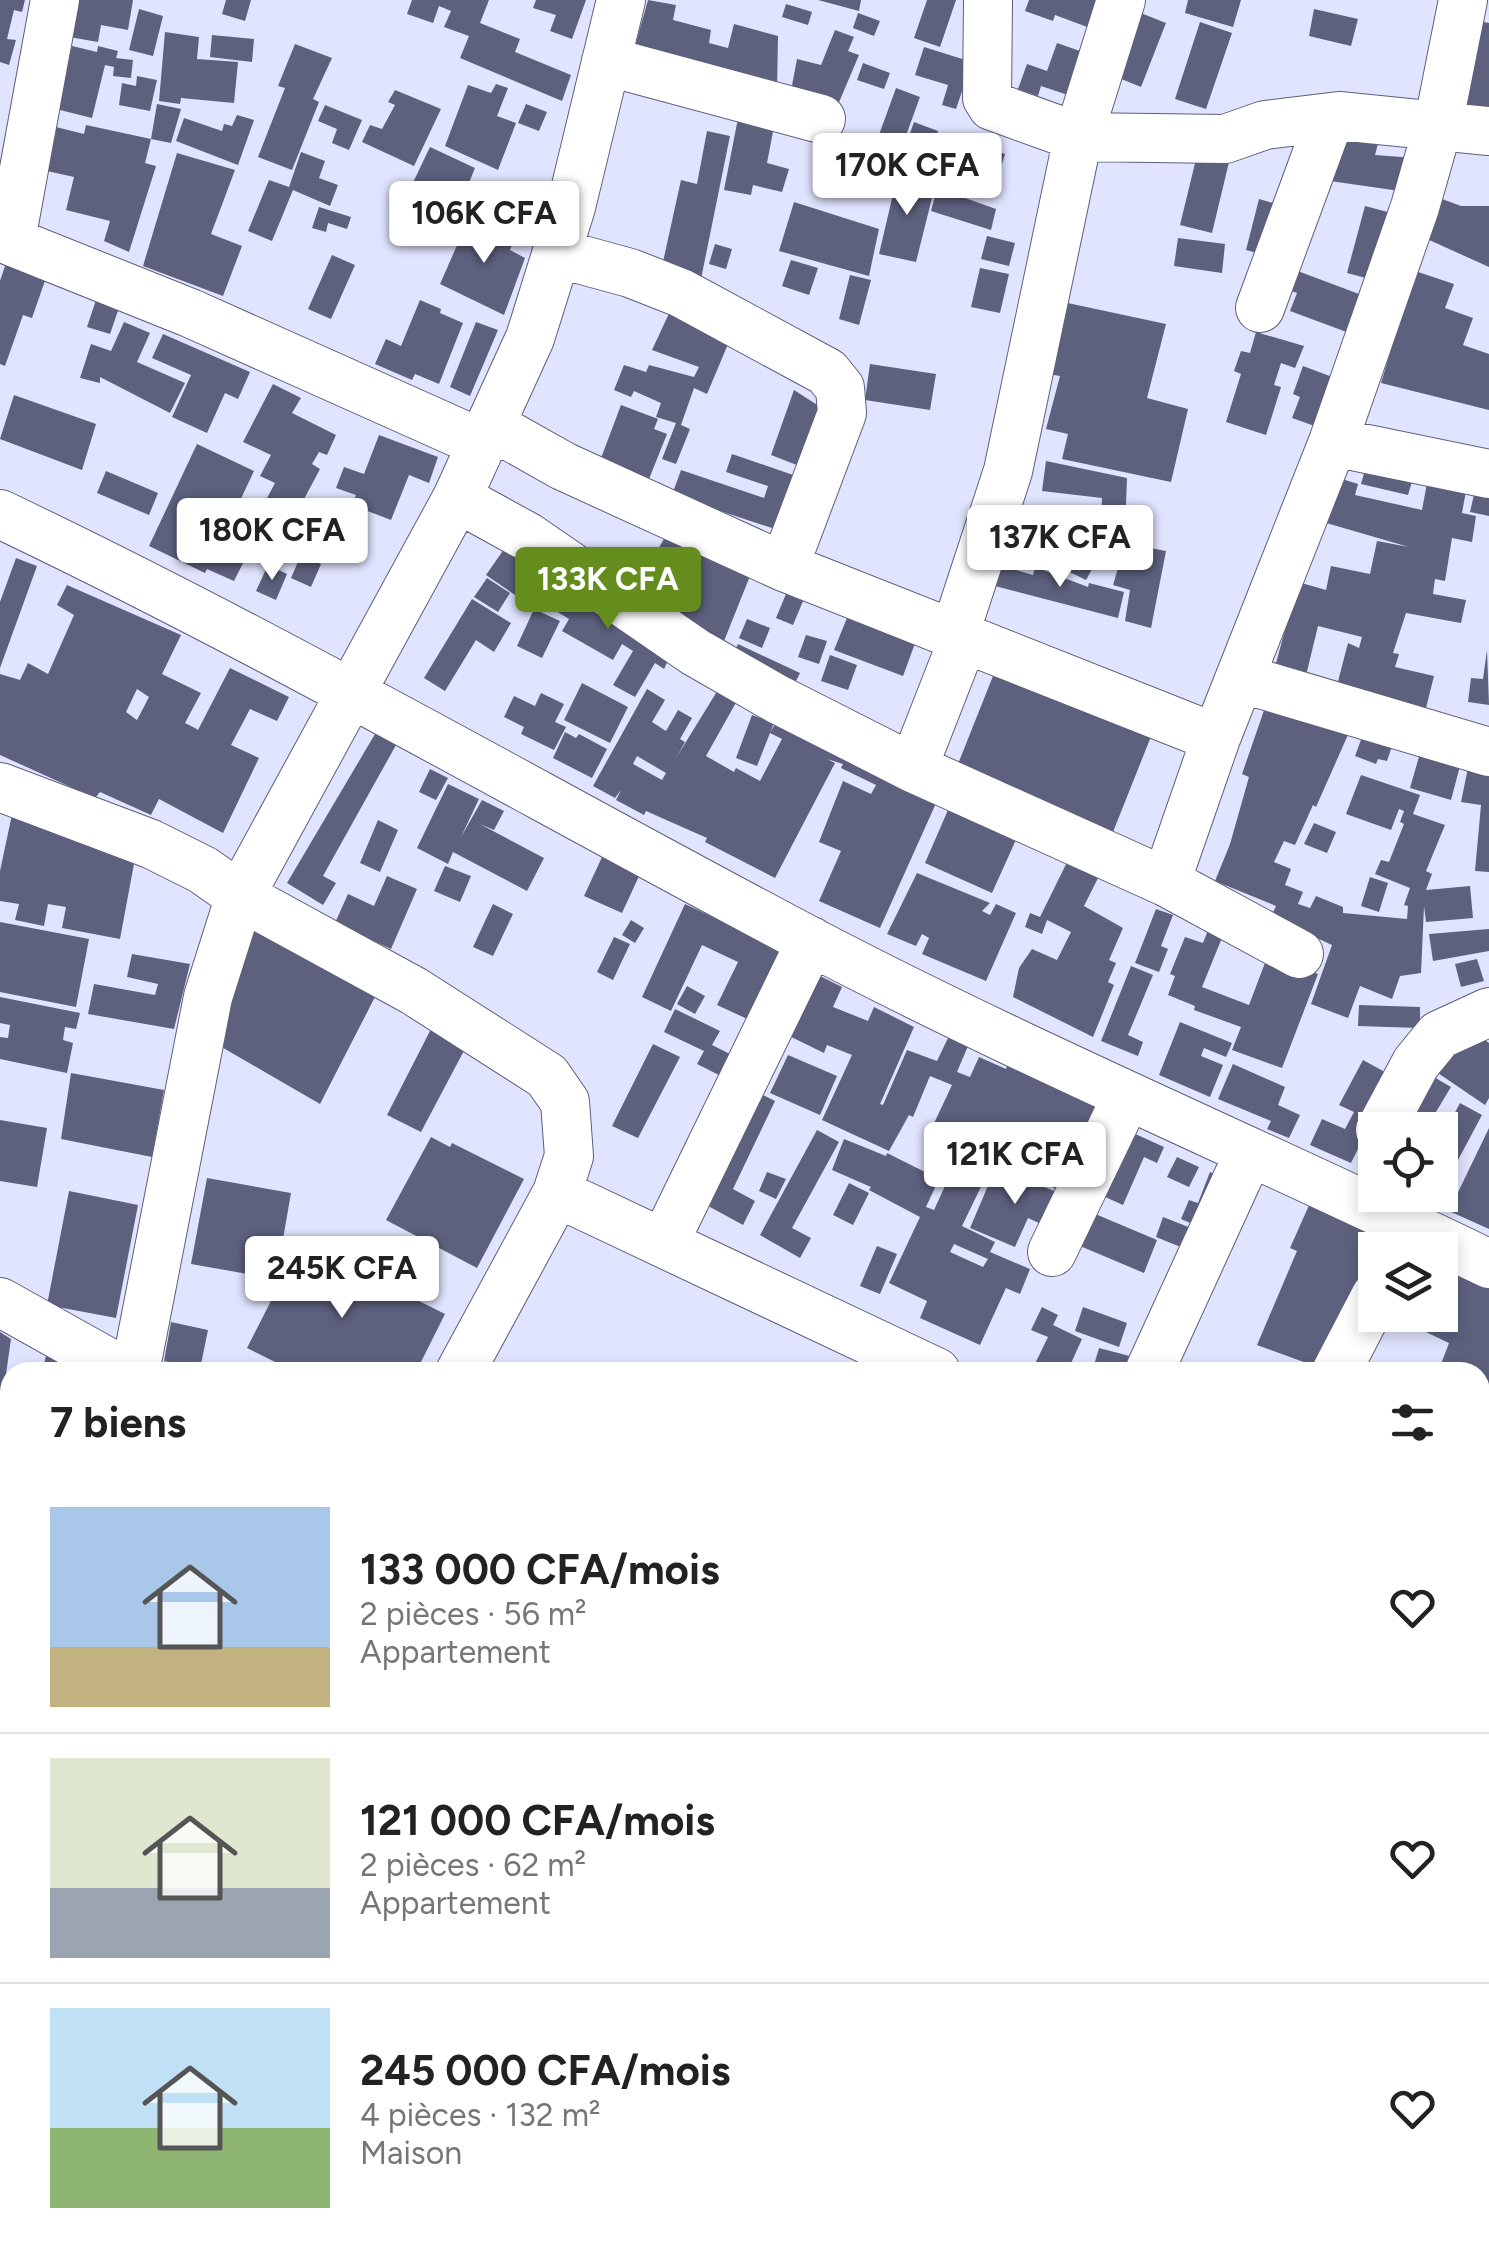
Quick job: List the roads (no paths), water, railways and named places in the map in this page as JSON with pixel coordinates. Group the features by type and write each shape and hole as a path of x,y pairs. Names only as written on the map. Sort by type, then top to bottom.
{"street":[{"path":"55,0 6,239 563,466 784,567 1216,738"},
{"path":"988,0 988,98 992,106 1078,136 1225,139 1265,124 1330,118 1489,131"},
{"path":"914,768 1008,471 1078,136 1121,0"},
{"path":"1166,882 1216,738 1332,442 1415,207 1438,126 1462,0"},
{"path":"137,1362 208,997 240,896 354,693 456,498 530,338 557,253 619,1"},
{"path":"606,61 821,119"},
{"path":"1260,308 1330,118"},
{"path":"557,253 630,273 694,299 826,372 840,388 842,413 784,567"},
{"path":"1332,442 1489,474"},
{"path":"456,498 528,537 730,673 914,768 1166,882 1299,954"},
{"path":"0,514 354,693 811,941 1127,1096 1346,1194 1398,1232"},
{"path":"1240,678 1489,752"},
{"path":"0,787 151,844 204,870 240,896 414,992 546,1076 565,1102 569,1156 558,1193 465,1362"},
{"path":"664,1242 811,941"},
{"path":"1390,1112 1416,1063 1439,1036 1489,1012"},
{"path":"1052,1252 1127,1096"},
{"path":"1154,1362 1249,1152"},
{"path":"1346,1194 1358,1172"},
{"path":"558,1193 915,1362"},
{"path":"1458,1254 1489,1264"},
{"path":"0,1302 107,1362"},
{"path":"1341,1362 1358,1330"}]}
